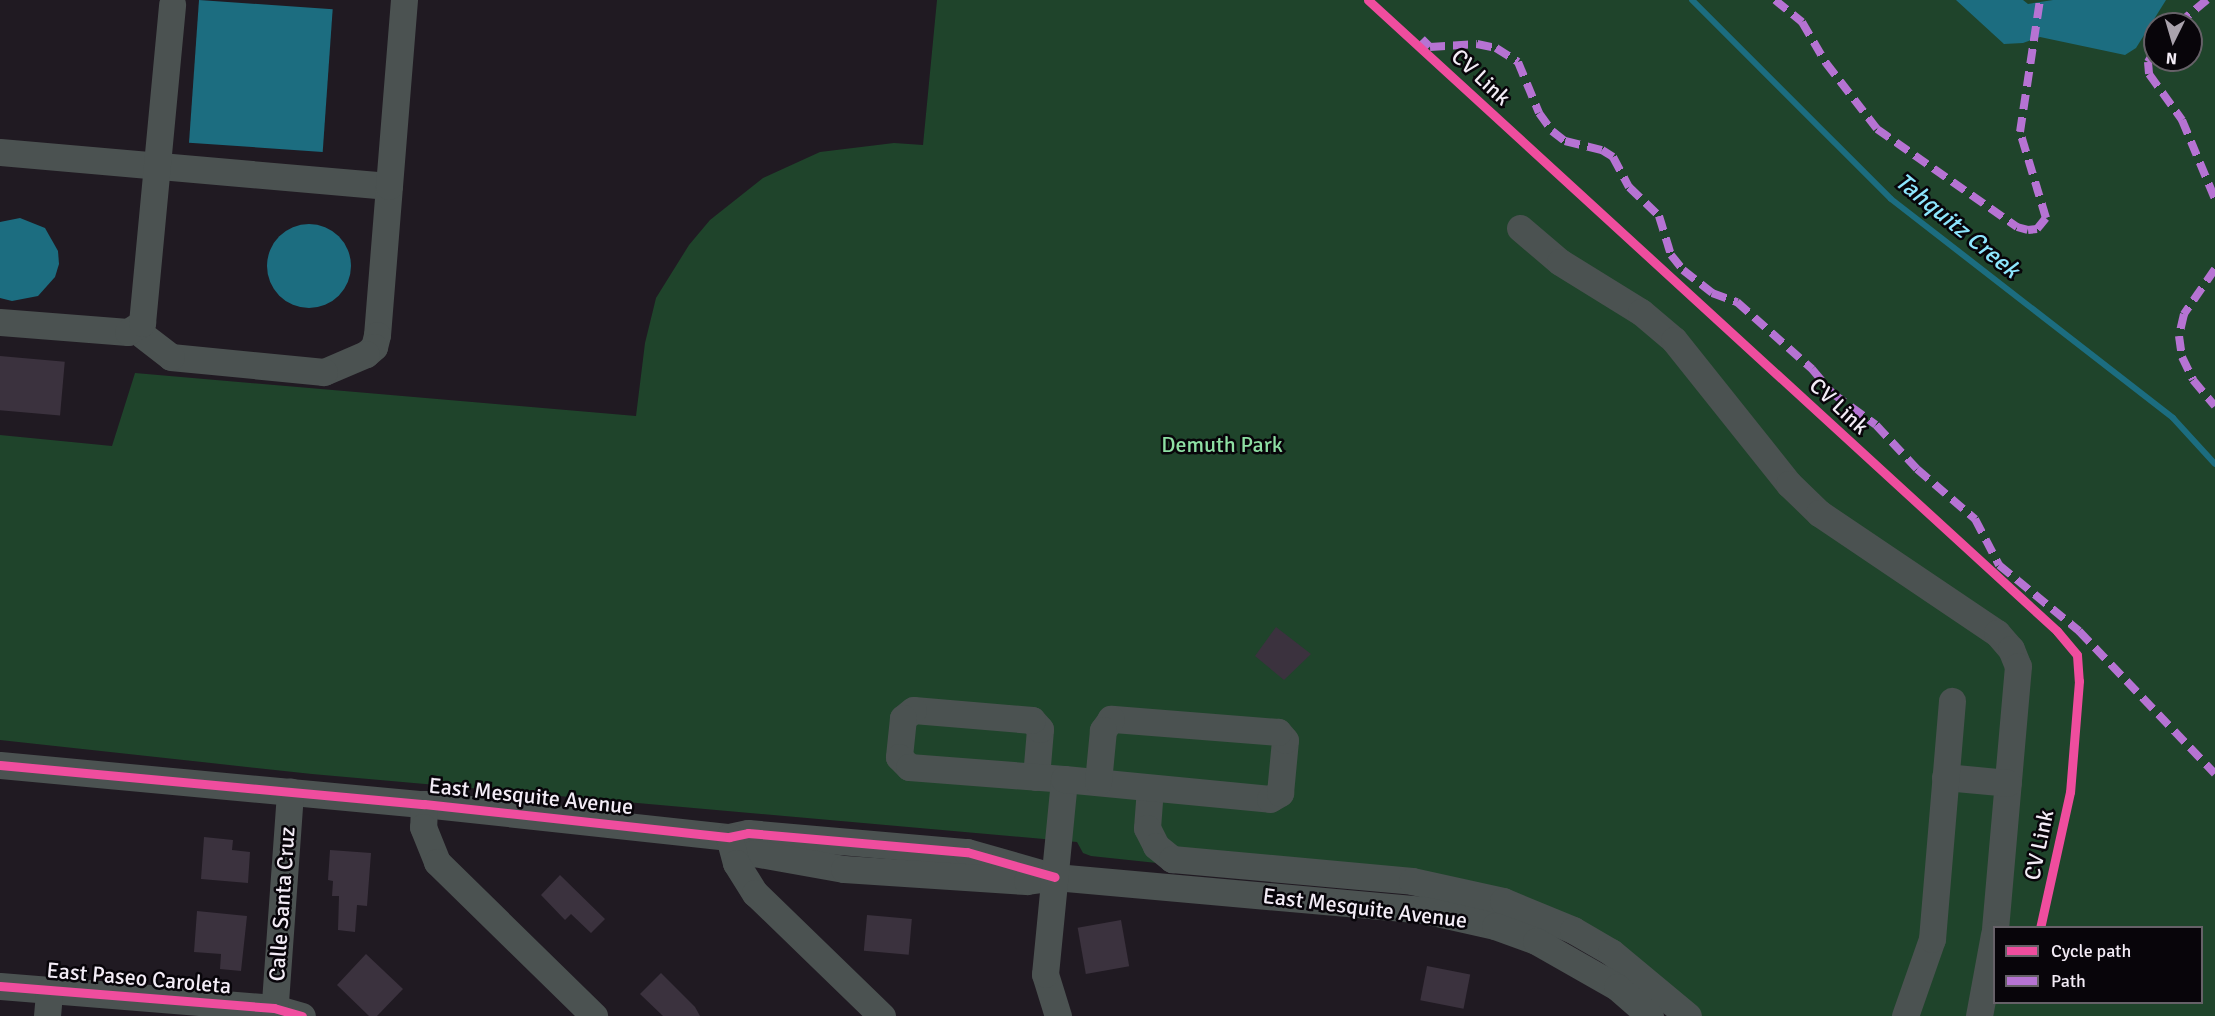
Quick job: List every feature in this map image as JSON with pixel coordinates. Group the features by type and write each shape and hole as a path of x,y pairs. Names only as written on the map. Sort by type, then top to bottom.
{"street":[{"path":"0,322 136,330 171,357 324,372 366,354 375,347 404,0"},
{"path":"136,330 142,323 171,4"},
{"path":"0,152 388,186"},
{"path":"1521,228 1560,262 1641,312 1674,340 1789,484 1819,513 1997,633 2011,649 2018,666 1995,926"},
{"path":"1905,1016 1932,939 1952,701"},
{"path":"1036,777 1040,729 1032,720 913,710 903,718 899,757 909,767 1270,799 1280,793 1285,740 1278,732 1111,719 1102,730 1098,782"},
{"name":"East Mesquite Avenue","path":"0,765 424,804 729,837 748,833 967,852 1055,877 1424,910 1468,919 1536,941 1572,959 1617,987 1650,1016"},
{"path":"1946,777 2008,783"},
{"path":"1058,1016 1045,974 1064,780"},
{"path":"1150,788 1147,828 1156,846 1172,859 1412,881 1503,901 1573,930 1611,952 1688,1016"},
{"name":"Calle Santa Cruz","path":"274,1012 290,792"},
{"path":"424,804 423,827 437,862 594,1016"},
{"path":"729,837 736,863 755,893 882,1016"},
{"path":"1979,1016 1993,944"},
{"name":"East Paseo Caroleta","path":"0,986 48,1003 274,1012 302,1016"}],"green space":[{"name":"Demuth Park","path":"937,0 2215,0 2215,1016 1680,1016 1642,983 1546,925 1402,889 1091,856 1083,853 1077,842 312,774 0,740 0,435 112,446 135,373 636,416 645,343 656,298 689,245 710,220 763,178 820,152 894,143 923,145"}],"water":[{"path":"199,0 333,9 323,152 189,143"},
{"path":"1956,0 2023,0 2028,4 2053,0 2166,0 2158,12 2143,12 2143,37 2136,48 2125,55 2040,37 2023,43 2004,44"},
{"path":"20,218 45,228 58,251 59,264 55,277 38,296 12,301 0,298 0,222"},
{"path":"309,224 325,227 339,236 348,250 351,266 348,282 339,296 325,305 309,308 293,305 279,296 270,282 267,266 270,250 279,236 293,227"}],"building":[{"path":"0,356 65,362 60,415 0,410"},
{"path":"1276,627 1311,654 1284,680 1255,656"},
{"path":"204,837 233,840 232,850 250,852 248,883 201,879"},
{"path":"330,850 371,853 367,906 357,905 355,932 338,930 339,896 332,896 333,881 328,880"},
{"path":"560,875 605,919 591,933 571,914 565,920 541,895"},
{"path":"197,911 247,916 241,971 220,969 221,954 194,952"},
{"path":"867,915 912,919 909,955 864,951"},
{"path":"1121,920 1129,966 1086,974 1078,928"},
{"path":"366,954 403,989 377,1016 369,1016 337,985"},
{"path":"1427,966 1470,974 1464,1009 1420,1000"},
{"path":"661,973 695,1007 700,1016 663,1016 640,994"}],"waterway":[{"name":"Tahquitz Creek","path":"1692,0 1891,199 2173,418 2215,464"}],"marked path":[{"path":"1775,0 1802,22 1826,63 1877,129 2017,227 2028,230 2037,229 2046,218 2020,132 2040,0"},
{"path":"2192,12 2207,0"},
{"path":"1422,39 1430,47 1477,44 1496,48 1518,62 1539,113 1552,131 1565,141 1602,150 1613,157 1629,187 1659,216 1671,255 1683,270 1712,293 1737,302 1812,369 1832,393 1876,425 1917,469 1975,519 1999,565 2079,631 2215,774"},
{"path":"2149,72 2182,120 2215,199"},
{"path":"2215,269 2184,314 2179,336 2182,357 2193,380 2215,406"}],"cycle path":[{"name":"CV Link","path":"1368,0 2057,631 2077,655 2079,681 2070,792 2040,926"},
{"path":"0,765 424,804 729,837 748,833 967,852 1055,877"},
{"path":"0,986 274,1008 302,1016"}]}
